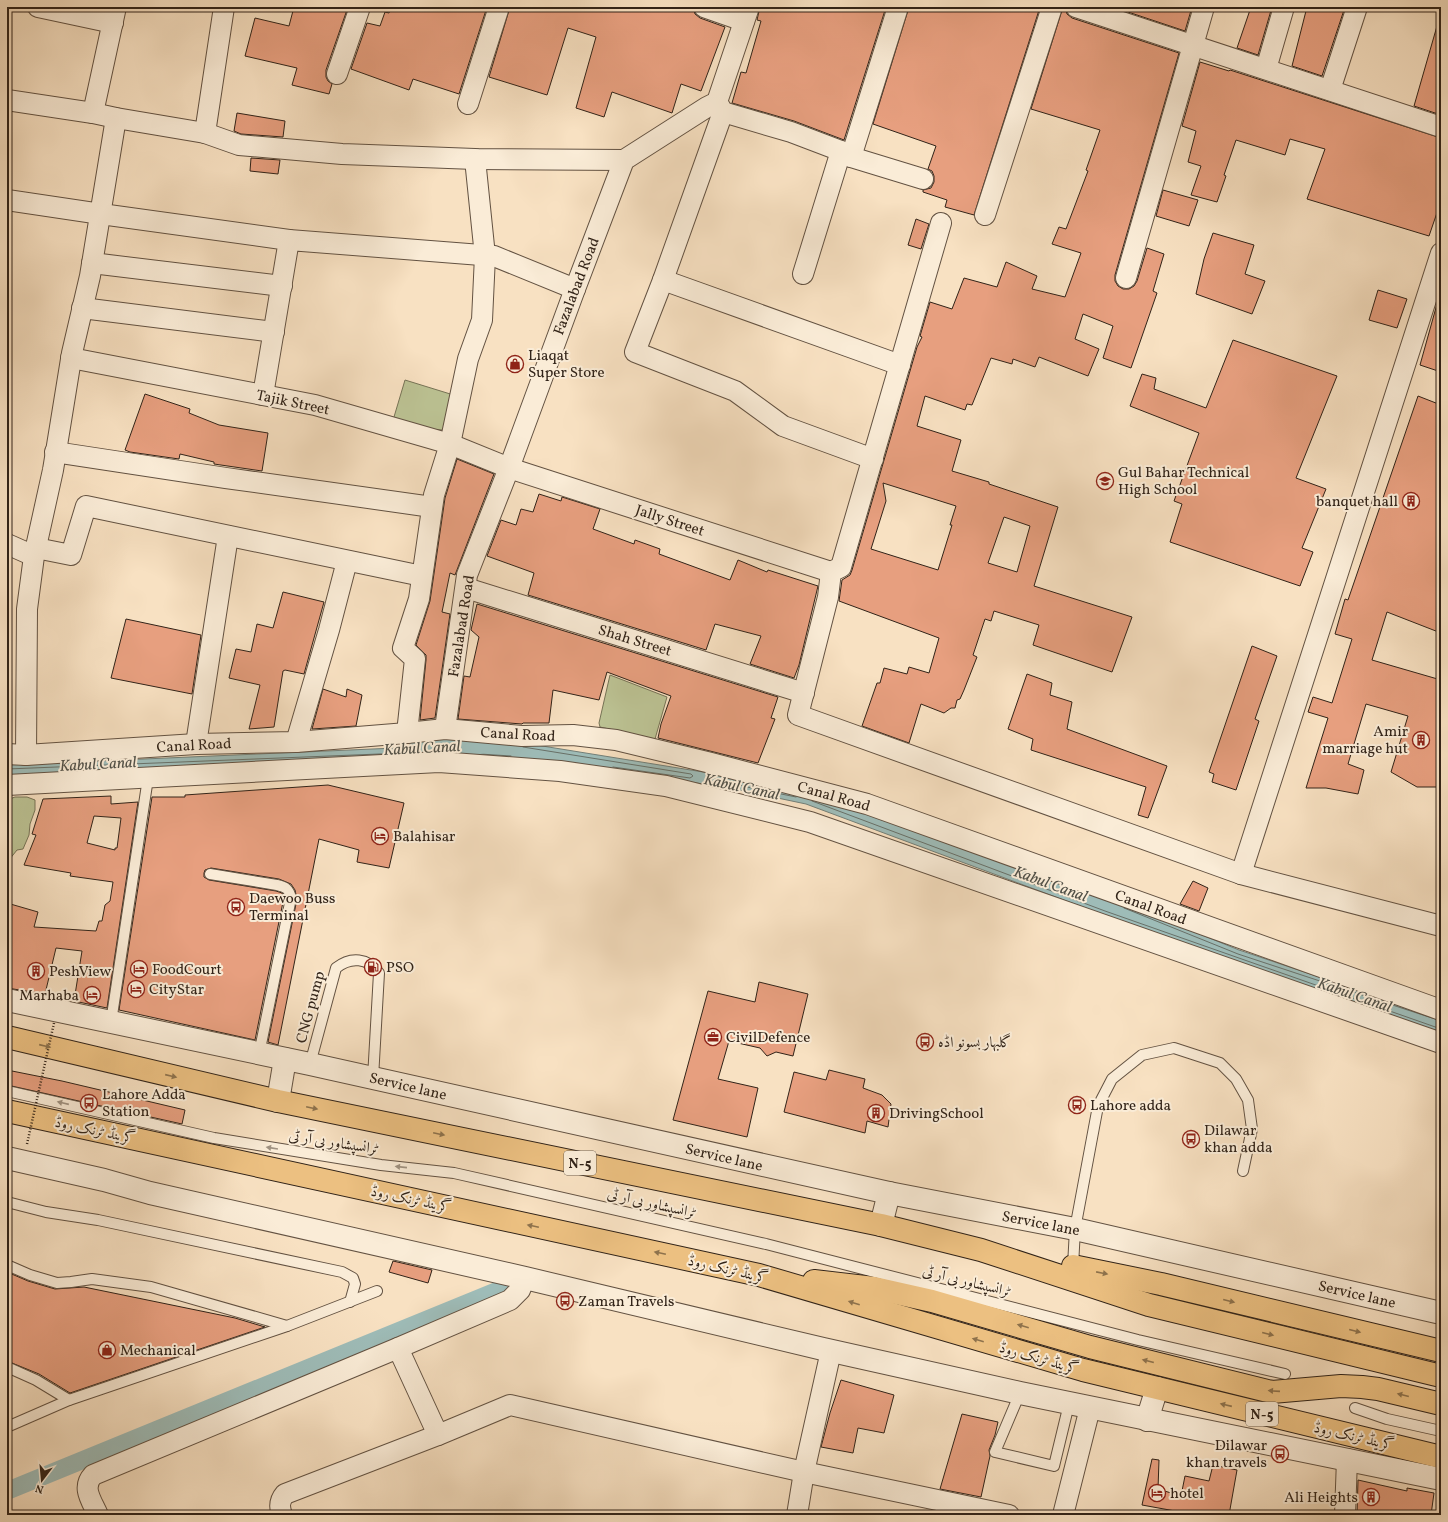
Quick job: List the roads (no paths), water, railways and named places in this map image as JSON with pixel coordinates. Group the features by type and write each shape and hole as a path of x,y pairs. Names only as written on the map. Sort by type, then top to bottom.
{"highway":[{"name":"N-5","path":"7,1037 278,1101 881,1225 981,1250 1149,1304 1441,1376"},
{"name":"گرینڈ ٹرنک روڈ","path":"7,1110 759,1275 1083,1370 1441,1457"},
{"path":"981,1250 1073,1266 1161,1284 1441,1351"},
{"path":"759,1275 874,1288 932,1301 1039,1330 1090,1347 1272,1392 1341,1386 1362,1387 1378,1389 1441,1404"}],"street":[{"path":"38,7 114,15 93,113"},
{"path":"205,133 224,7"},
{"path":"337,74 360,7"},
{"path":"468,104 500,7"},
{"path":"704,7 747,14 720,107 663,280 635,352 734,391 783,426 873,459"},
{"path":"803,274 898,7"},
{"path":"985,215 1052,7"},
{"path":"1076,7 1441,127"},
{"path":"1126,278 1204,7"},
{"path":"1266,69 1284,7"},
{"path":"1330,90 1357,7"},
{"path":"7,100 93,113 205,133 239,145 342,154 475,159 624,160 706,107 720,107 791,132 846,154 923,179"},
{"path":"26,755 27,609 35,552 55,452 71,358 92,263 116,118"},
{"path":"407,733 415,659 403,648 418,599 434,494 450,444 468,359 482,320 485,256 475,159"},
{"name":"Fazalabad Road","path":"445,729 467,575 509,468 624,160"},
{"path":"7,200 289,240 494,256 575,289"},
{"path":"941,223 841,567 831,572 828,596 798,715 1241,874 1441,926"},
{"path":"263,395 289,240"},
{"path":"1241,874 1441,253"},
{"path":"92,263 282,286"},
{"path":"663,280 900,365"},
{"path":"82,308 274,332"},
{"name":"Tajik Street","path":"71,358 315,405 450,444 509,468"},
{"path":"55,452 432,507"},
{"name":"Jally Street","path":"509,468 831,572"},
{"path":"7,544 35,552 71,555 86,506 422,576"},
{"path":"196,744 228,536"},
{"path":"296,742 329,630 347,561"},
{"name":"Shah Street","path":"466,588 804,693"},
{"name":"Canal Road","path":"7,754 26,755 196,744 296,742 445,729 522,736 573,736 616,740 711,762 867,804 1441,1010"},
{"path":"7,785 439,762 560,771 666,786 810,822 1441,1043"},
{"name":"Service lane","path":"7,1000 374,1078 888,1193 1076,1229 1441,1313"},
{"path":"278,1101 285,1059"},
{"path":"7,1158 104,1180 150,1193 1020,1393 1441,1479"},
{"path":"881,1225 888,1193"},
{"path":"98,1515 87,1488 88,1481 93,1475 510,1300 520,1290 525,1278"},
{"path":"398,1348 438,1434"},
{"path":"797,1515 804,1472 832,1350"},
{"path":"1147,1420 1157,1388"},
{"path":"282,1515 280,1499 285,1494 510,1405 804,1472 1009,1515"},
{"path":"1063,1515 1080,1406"},
{"path":"1345,1515 1347,1459"}],"lane":[{"path":"111,1022 148,778"},
{"path":"210,874 277,885 287,888 290,892 291,898 259,1054"},
{"name":"CNG pump","path":"310,1064 336,968 341,963 350,960 360,960 374,967 379,973 374,1078"},
{"path":"1073,1266 1076,1229 1098,1106 1112,1079 1142,1055 1174,1048 1220,1064 1236,1079 1248,1100 1252,1129 1243,1171"},
{"name":"ٹرانسپشاور بی آر ٹی","path":"7,1090 214,1138 381,1165 454,1173 766,1244 1138,1340 1285,1374"},
{"path":"7,1202 46,1212 98,1220 342,1272 353,1278 355,1284 350,1302"},
{"path":"7,1265 30,1275 57,1283 92,1279 151,1287 287,1326"},
{"path":"7,1427 68,1400 287,1326 377,1291"},
{"path":"7,1368 36,1380 68,1400"},
{"path":"1020,1393 995,1452 1054,1466 1080,1406"},
{"path":"1355,1408 1387,1419 1441,1431"}],"water":[{"path":"459,740 530,744 771,783 865,808 1074,883 1239,950 1441,1018 1441,1033 1104,915 806,804 730,788 636,774 455,753"},
{"path":"441,746 436,758 7,780 7,765"}],"waterway":[{"name":"Kabul Canal","path":"418,747 480,745"},
{"path":"7,1491 504,1288"}],"place":[{"name":"Liaqat Super Store","path":"515,364"},
{"name":"Gul Bahar Technical High School","path":"1105,481"},
{"name":"banquet hall","path":"1411,501"},
{"name":"Amir marriage hut","path":"1421,740"},
{"name":"Balahisar","path":"380,836"},
{"name":"Daewoo Buss Terminal","path":"236,907"},
{"name":"PSO","path":"373,967"},
{"name":"FoodCourt","path":"139,969"},
{"name":"PeshView","path":"36,971"},
{"name":"CityStar","path":"136,989"},
{"name":"Marhaba","path":"92,995"},
{"name":"CivilDefence","path":"713,1037"},
{"name":"گلبہار بسونو اڈہ","path":"925,1042"},
{"name":"Lahore Adda Station","path":"89,1103"},
{"name":"Lahore adda","path":"1077,1105"},
{"name":"DrivingSchool","path":"876,1113"},
{"name":"Dilawar khan adda","path":"1191,1139"},
{"name":"Zaman Travels","path":"565,1301"},
{"name":"Mechanical","path":"107,1350"},
{"name":"Dilawar khan travels","path":"1280,1454"},
{"name":"hotel","path":"1157,1493"},
{"name":"Ali Heights","path":"1371,1497"}]}
